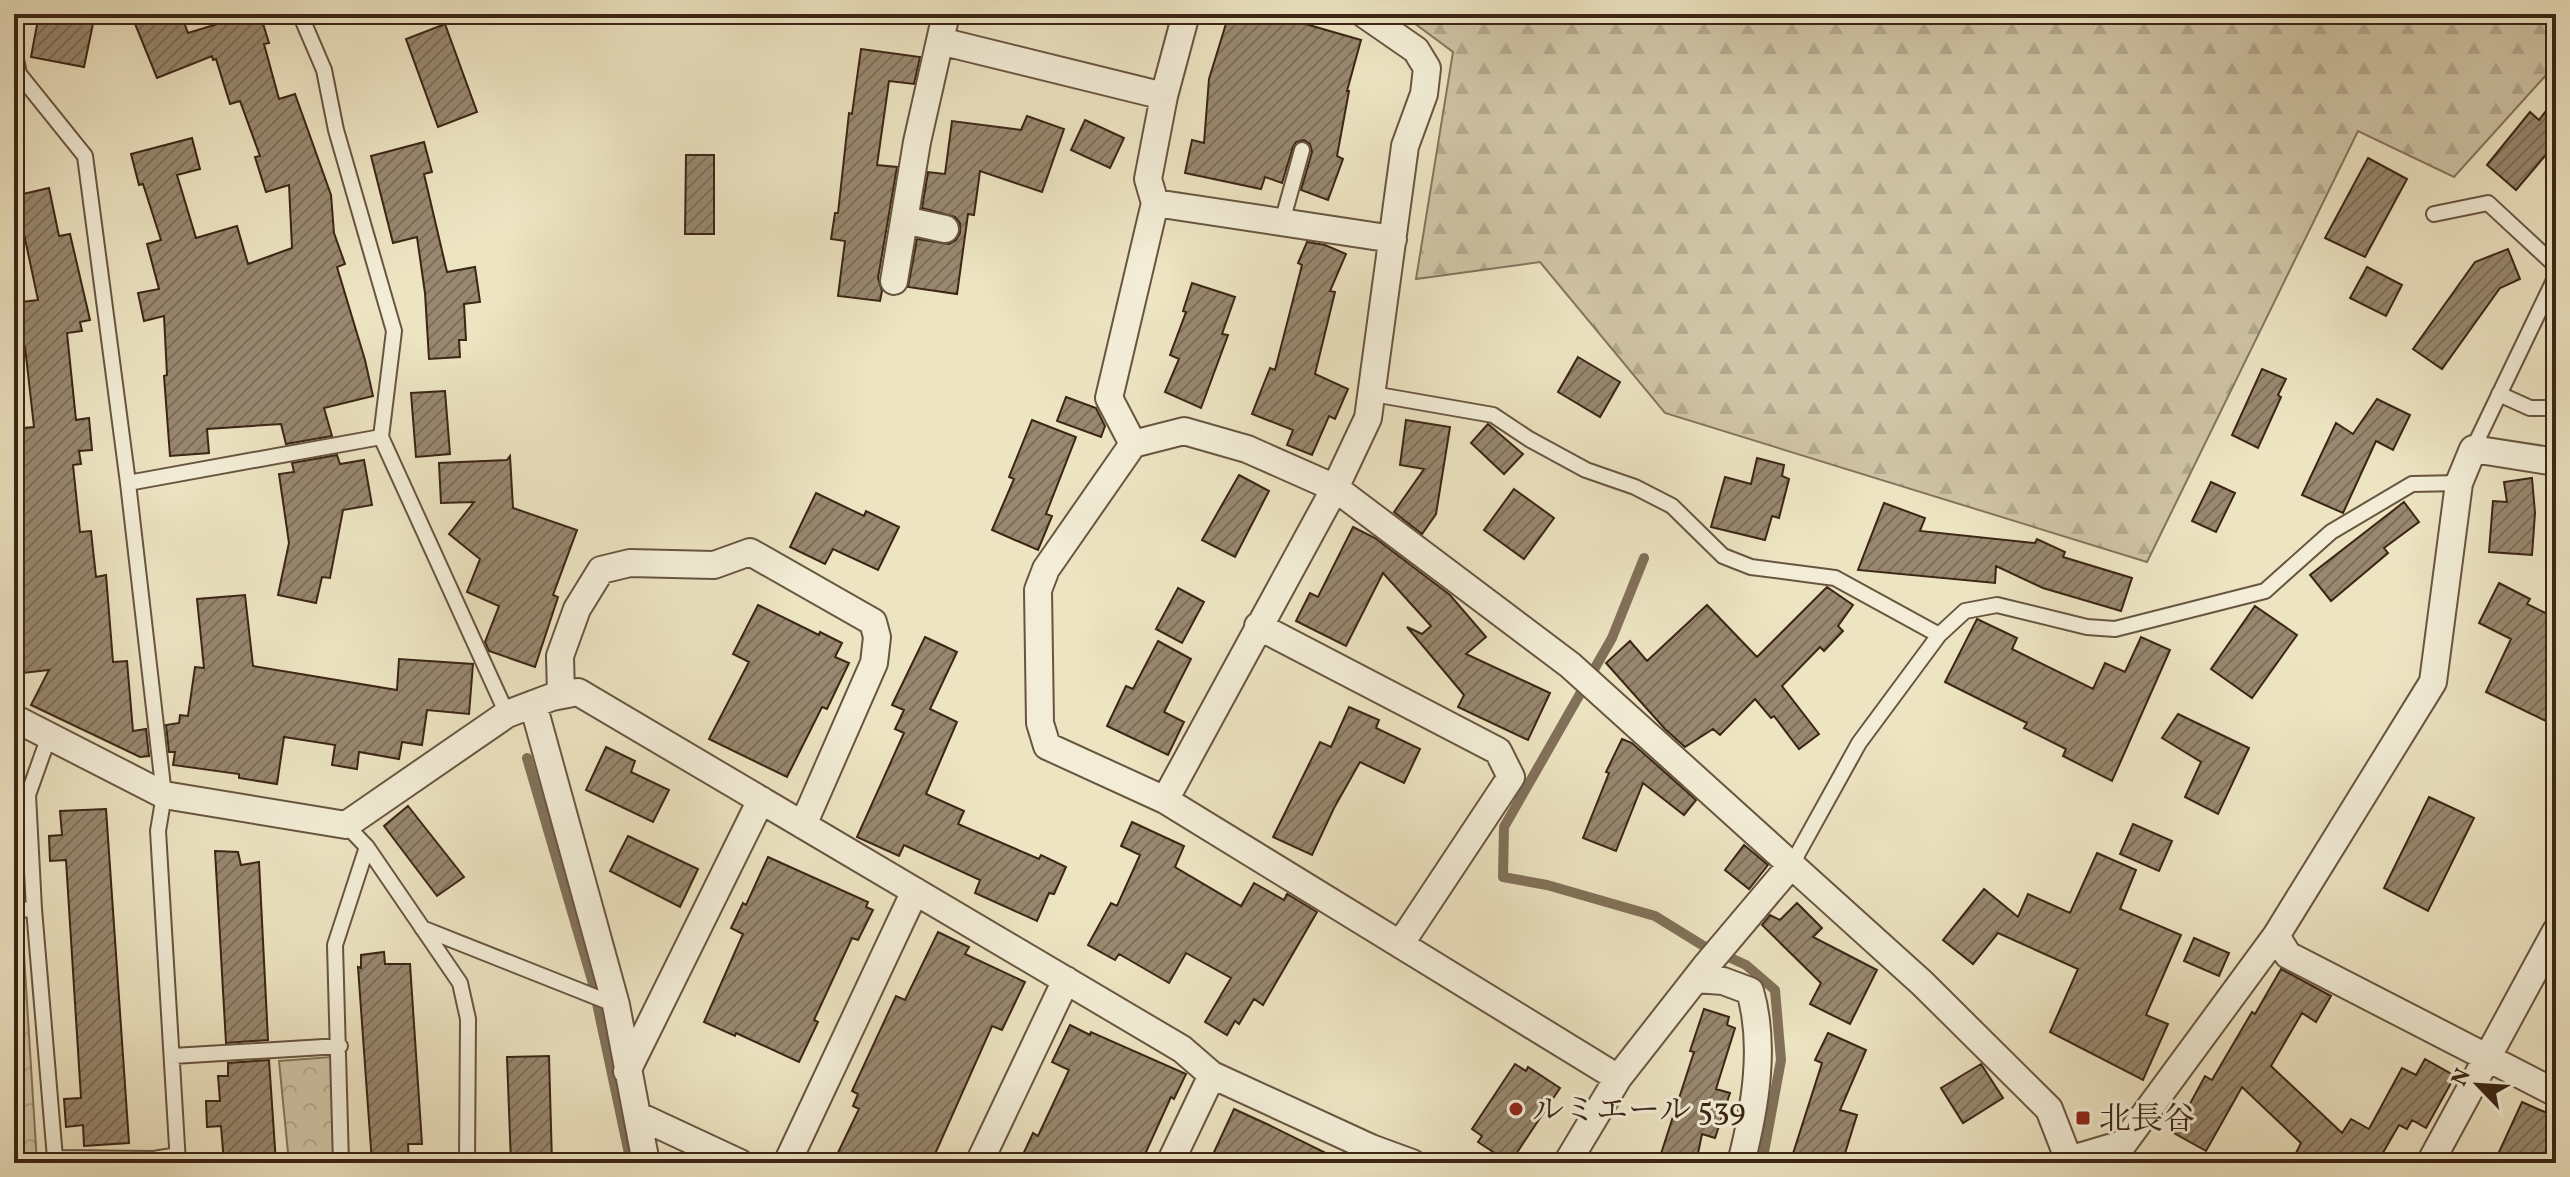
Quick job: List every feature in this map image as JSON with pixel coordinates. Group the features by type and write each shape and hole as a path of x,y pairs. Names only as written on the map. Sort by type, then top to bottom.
{"street":[{"path":"894,281 917,142 946,14"},
{"path":"1133,444 1109,398 1155,203 1148,179 1164,96 1186,14"},
{"path":"1165,800 1335,488 1368,418 1405,146 1424,94 1427,68 1416,50 1364,14"},
{"path":"940,41 1164,96"},
{"path":"1155,203 1393,239"},
{"path":"904,220 945,229"},
{"path":"1618,1078 1165,800 1047,746 1040,723 1038,590 1046,569 1133,444 1184,431 1247,449 1335,488 1570,665 1922,983 2049,1109 2069,1162 2123,1144 2276,936 2433,682 2459,483 2473,449 2556,462"},
{"path":"561,695 560,656 577,609 601,570 630,563 714,565 750,552 873,622 877,637 874,663 803,825"},
{"path":"1258,626 1498,751 1511,777 1401,943"},
{"path":"14,718 164,795 346,825 507,714 578,692 1182,1049 1212,1075 1367,1155 1412,1163"},
{"path":"533,704 603,1000 627,1071 646,1163"},
{"path":"627,1071 761,800"},
{"path":"1567,1163 1618,1078 1792,864"},
{"path":"787,1163 915,891"},
{"path":"2430,1163 2556,931"},
{"path":"2276,936 2288,955 2556,1093"},
{"path":"1696,979 1723,981 1750,991 1758,1018 1754,1113 1741,1163"},
{"path":"979,1163 1066,980"},
{"path":"1170,1163 1212,1075"},
{"path":"637,1115 740,1163"}],"lane":[{"path":"300,14 324,70 336,130 394,331 381,437 507,714"},
{"path":"14,49 19,74 85,156 128,483 164,795 158,831 178,1159 55,1158 34,909 28,795 49,736"},
{"path":"1282,222 1302,150"},
{"path":"2434,214 2488,203 2556,266"},
{"path":"2473,449 2556,276"},
{"path":"1373,394 1493,415 1586,470 1635,487 1672,506 1723,556 1751,567 1835,578 1939,635"},
{"path":"2499,394 2530,408 2556,408"},
{"path":"128,483 381,437"},
{"path":"1792,864 1859,743 1939,635 1965,611 1997,605 2087,627 2115,629 2265,591 2331,532 2412,484 2459,483"},
{"path":"346,825 367,847 460,983 468,1019 467,1163"},
{"path":"341,1163 335,945 367,847"},
{"path":"14,910 34,909"},
{"path":"422,927 603,1000"},
{"path":"173,1056 340,1046"}],"green space":[{"path":"1402,14 2556,14 2556,64 2454,177 2358,131 2147,562 1665,413 1540,262 1416,279 1453,52"},
{"path":"14,931 23,938 37,1163 21,1163 14,1142"},
{"path":"331,1057 335,1163 289,1163 279,1061"}],"building":[{"path":"39,14 95,14 84,67 31,57"},
{"path":"131,14 181,14 188,33 250,14 260,14 269,43 264,44 279,99 295,94 331,195 334,233 345,264 337,267 373,396 324,408 332,436 286,444 281,424 207,429 209,453 170,456 164,376 167,375 164,316 144,321 138,293 159,289 147,244 161,240 143,184 139,185 131,154 192,138 200,169 177,175 196,238 237,226 248,264 292,248 289,185 266,192 255,157 260,156 240,101 230,104 216,59 213,60 212,56 157,78"},
{"path":"1229,14 1289,14 1288,19 1361,40 1347,91 1337,156 1343,159 1328,200 1301,190 1312,152 1310,144 1304,140 1296,142 1293,147 1282,183 1265,177 1261,189 1185,173 1192,140 1204,143 1209,79"},
{"path":"445,24 477,112 438,127 406,39"},
{"path":"861,49 920,57 914,84 889,81 877,165 897,167 878,278 882,291 880,301 838,296 845,241 831,239 835,213 838,213 849,113 852,114"},
{"path":"2556,98 2556,143 2516,190 2487,165 2530,112 2539,120"},
{"path":"1027,116 1064,129 1042,192 980,171 974,215 968,214 957,294 908,287 917,239 949,244 960,233 960,223 955,217 922,208 928,172 945,174 952,121 1021,130"},
{"path":"1085,120 1124,138 1110,168 1071,150"},
{"path":"424,142 432,172 424,174 447,272 475,267 480,302 464,304 466,340 459,340 460,357 429,359 425,293 417,237 393,243 371,156"},
{"path":"686,155 714,155 714,234 685,234"},
{"path":"2368,158 2407,179 2365,257 2325,238"},
{"path":"49,188 59,236 70,234 90,320 80,322 82,331 67,333 76,420 89,418 92,450 79,451 81,464 73,465 80,532 91,531 96,577 106,575 113,662 127,661 133,731 146,729 149,756 140,757 31,705 49,670 14,674 14,429 34,427 25,347 14,348 14,303 38,300 24,234 14,237 14,196"},
{"path":"1307,242 1325,245 1346,254 1330,291 1335,292 1315,374 1348,389 1335,419 1329,416 1312,455 1287,445 1293,430 1252,414 1270,368 1275,370 1302,265 1298,263"},
{"path":"2508,249 2520,279 2500,288 2442,369 2413,349 2475,262"},
{"path":"2367,267 2402,285 2386,316 2350,298"},
{"path":"1192,283 1235,297 1222,334 1228,335 1201,408 1165,392 1179,359 1170,355 1186,312 1183,311"},
{"path":"1578,357 1620,382 1600,417 1558,392"},
{"path":"2262,369 2286,379 2258,448 2232,435"},
{"path":"445,391 450,454 416,457 411,393"},
{"path":"1066,397 1096,408 1105,426 1101,437 1057,421"},
{"path":"2377,399 2410,415 2393,450 2376,441 2343,513 2302,495 2336,423 2353,434"},
{"path":"1032,420 1076,437 1046,514 1052,516 1038,550 992,530 1014,479 1009,477"},
{"path":"1406,420 1450,427 1436,514 1422,534 1394,512 1424,469 1400,465"},
{"path":"1488,424 1523,454 1504,474 1471,443"},
{"path":"337,455 340,464 364,460 372,505 343,510 330,578 322,577 316,603 278,595 289,543 279,474 294,472 292,463"},
{"path":"510,456 513,508 577,530 553,595 558,597 535,667 489,651 485,642 499,606 467,592 480,559 449,534 474,502 441,503 439,463 507,460"},
{"path":"1757,458 1784,465 1782,476 1789,479 1779,518 1772,516 1765,540 1711,527 1725,477 1751,484"},
{"path":"1239,475 1269,491 1235,557 1202,540"},
{"path":"2532,478 2535,513 2532,555 2489,552 2493,501 2507,502 2504,482"},
{"path":"2211,482 2235,493 2216,532 2192,521"},
{"path":"1514,489 1554,518 1524,559 1484,530"},
{"path":"816,493 864,516 866,511 899,527 878,570 833,549 825,564 790,547"},
{"path":"2404,502 2419,522 2384,548 2388,553 2331,601 2310,575"},
{"path":"1884,503 1925,518 1920,531 2035,543 2037,539 2065,552 2063,557 2132,578 2121,611 2043,588 1996,566 1995,583 1858,570"},
{"path":"1353,527 1375,538 1450,595 1486,637 1466,654 1550,693 1528,740 1458,707 1464,695 1407,627 1422,634 1431,626 1383,573 1346,646 1296,621 1310,593 1318,597"},
{"path":"2499,583 2530,599 2527,604 2556,618 2556,726 2486,692 2511,639 2479,623"},
{"path":"1827,587 1853,605 1838,626 1843,631 1824,651 1820,647 1782,686 1819,734 1799,749 1774,716 1771,718 1755,699 1720,735 1713,729 1685,747 1606,663 1630,641 1647,661 1707,605 1757,657"},
{"path":"1178,588 1204,602 1182,643 1156,629"},
{"path":"245,595 253,666 397,690 399,659 473,664 469,714 427,710 422,745 402,742 399,759 359,752 357,769 332,765 335,745 284,737 277,784 239,778 239,774 173,765 175,752 169,752 166,725 179,723 180,715 188,716 195,667 204,668 197,599"},
{"path":"758,605 842,643 835,657 849,663 827,709 822,707 787,777 709,739 749,662 733,654"},
{"path":"2255,606 2297,635 2252,698 2211,669"},
{"path":"1977,619 2017,638 2012,649 2093,689 2105,663 2125,672 2141,637 2170,650 2112,781 2063,756 2066,749 2024,728 2027,723 1945,682"},
{"path":"925,637 957,652 930,709 957,722 926,794 964,811 958,824 1039,859 1041,855 1066,867 1054,894 1049,893 1037,921 975,893 980,880 904,845 899,856 857,837 904,733 895,729 904,710 892,705"},
{"path":"1158,641 1191,659 1164,712 1184,722 1168,755 1107,726 1126,686 1133,689"},
{"path":"1349,707 1379,720 1376,728 1420,749 1404,783 1360,762 1312,855 1273,837 1320,742 1331,747"},
{"path":"2178,714 2249,748 2218,814 2185,797 2201,762 2162,738"},
{"path":"1622,739 1632,743 1696,800 1684,815 1643,783 1616,851 1583,838 1609,773 1606,772"},
{"path":"606,747 635,761 631,772 669,790 653,822 586,790"},
{"path":"2429,797 2474,818 2428,911 2384,888"},
{"path":"408,806 464,877 437,896 384,826"},
{"path":"106,809 129,1143 84,1146 83,1125 66,1127 64,1099 81,1098 66,860 50,861 49,836 62,835 60,811"},
{"path":"1132,822 1184,846 1175,867 1241,906 1254,883 1284,900 1287,894 1317,912 1263,1005 1254,999 1239,1024 1235,1021 1227,1035 1205,1022 1231,978 1186,953 1169,983 1119,954 1115,960 1088,945 1111,903 1117,906 1140,855 1121,846"},
{"path":"2133,824 2172,841 2159,871 2120,854"},
{"path":"628,836 698,869 680,907 610,871"},
{"path":"1744,845 1768,865 1749,889 1725,870"},
{"path":"215,851 238,852 241,865 259,862 268,1040 226,1043"},
{"path":"2097,853 2136,870 2120,909 2181,935 2146,1015 2168,1024 2143,1080 2050,1032 2078,969 1998,933 1973,964 1943,940 1984,889 2018,917 2028,894 2070,913"},
{"path":"768,857 868,902 866,907 873,910 858,940 852,938 814,1020 818,1022 799,1062 704,1022 743,934 731,928 743,903 746,905"},
{"path":"1797,903 1822,928 1813,937 1877,970 1850,1024 1810,1004 1821,983 1762,925 1770,915 1780,920"},
{"path":"938,932 969,947 965,954 1025,982 1002,1030 992,1026 931,1163 833,1163 859,1109 853,1106 858,1094 852,1091 896,996 905,1000"},
{"path":"2194,938 2229,953 2219,976 2184,961"},
{"path":"384,952 385,964 410,964 422,1144 408,1144 409,1163 372,1163 358,967 361,968 361,955"},
{"path":"2281,969 2331,996 2316,1022 2302,1013 2271,1066 2342,1133 2351,1119 2369,1129 2402,1068 2416,1075 2425,1059 2455,1076 2426,1128 2412,1120 2407,1129 2399,1125 2377,1163 2291,1163 2301,1143 2242,1087 2206,1151 2174,1133 2205,1076 2212,1080"},
{"path":"1704,1009 1729,1017 1727,1025 1735,1028 1716,1089 1730,1093 1715,1138 1702,1134 1696,1163 1658,1163 1694,1052 1690,1051"},
{"path":"1070,1025 1186,1074 1174,1099 1171,1097 1141,1163 1019,1163 1033,1133 1038,1136 1069,1070 1052,1062"},
{"path":"1828,1033 1866,1050 1840,1110 1857,1115 1842,1163 1790,1163 1822,1063 1815,1060"},
{"path":"549,1056 552,1163 511,1163 507,1057"},
{"path":"269,1060 276,1163 224,1163 221,1126 207,1127 206,1101 220,1101 218,1076 228,1076 228,1063"},
{"name":"ルミエール 539","path":"1515,1064 1526,1071 1528,1067 1560,1088 1510,1163 1478,1142 1482,1136 1472,1129"},
{"path":"1981,1064 2003,1098 1963,1123 1941,1088"},
{"path":"2522,1102 2556,1117 2556,1142 2546,1163 2494,1163"},
{"path":"1234,1109 1269,1125 1346,1163 1209,1163"}],"waterway":[{"path":"1644,558 1612,638 1504,827 1503,877 1547,885 1655,916 1702,945 1746,965 1775,990 1781,1060 1762,1163"},
{"path":"527,758 592,980 631,1163"}],"place":[{"name":"ルミエール 539","path":"1516,1109"},
{"name":"北長谷","path":"2083,1118"}]}
